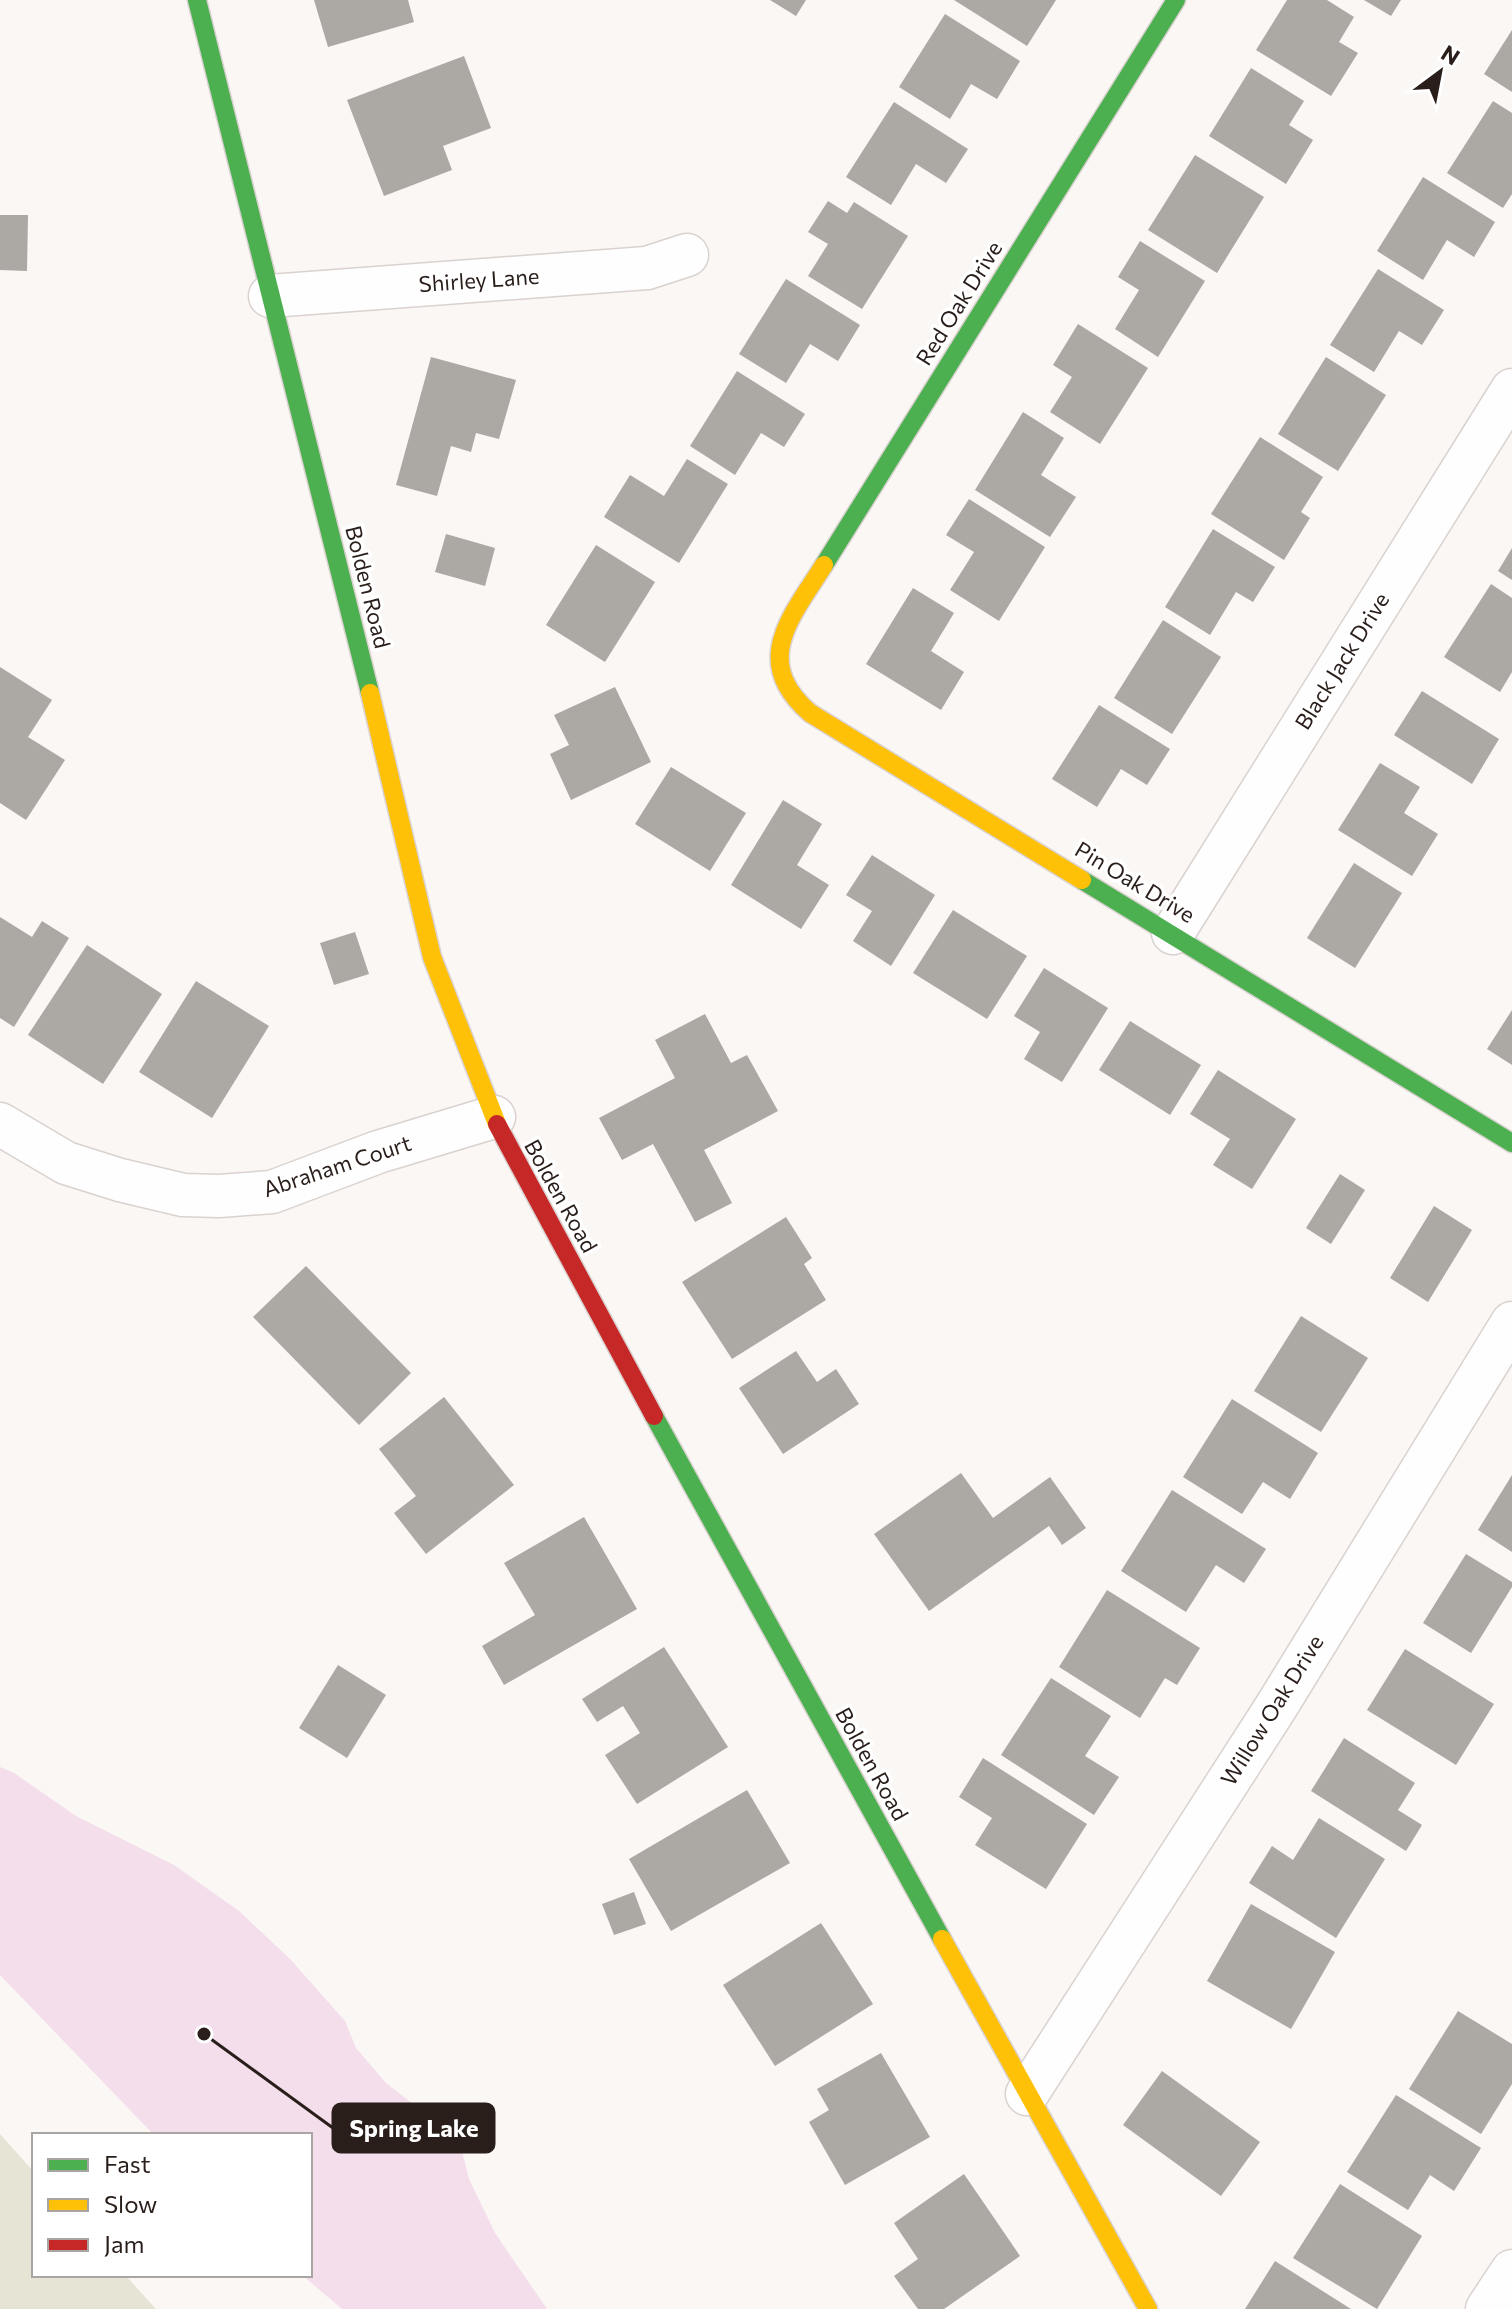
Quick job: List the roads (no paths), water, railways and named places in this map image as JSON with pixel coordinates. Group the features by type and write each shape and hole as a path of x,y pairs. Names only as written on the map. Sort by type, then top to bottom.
{"street":[{"name":"Bolden Road","path":"197,0 401,817 432,957 502,1137 788,1663 1148,2309"},
{"name":"Red Oak Drive","path":"783,631 1176,0"},
{"name":"Shirley Lane","path":"270,296 647,268 687,255"},
{"name":"Black Jack Drive","path":"1173,933 1512,390"},
{"name":"Pin Oak Drive","path":"783,631 779,659 785,687 795,701 810,713 1512,1143"},
{"name":"Abraham Court","path":"0,1124 66,1163 183,1195 219,1196 272,1192 378,1152 494,1117"},
{"name":"Willow Oak Drive","path":"1027,2094 1276,1707 1512,1323"},
{"path":"1487,2309 1512,2271"}],"place":[{"name":"Spring Lake","path":"204,2034"}]}
